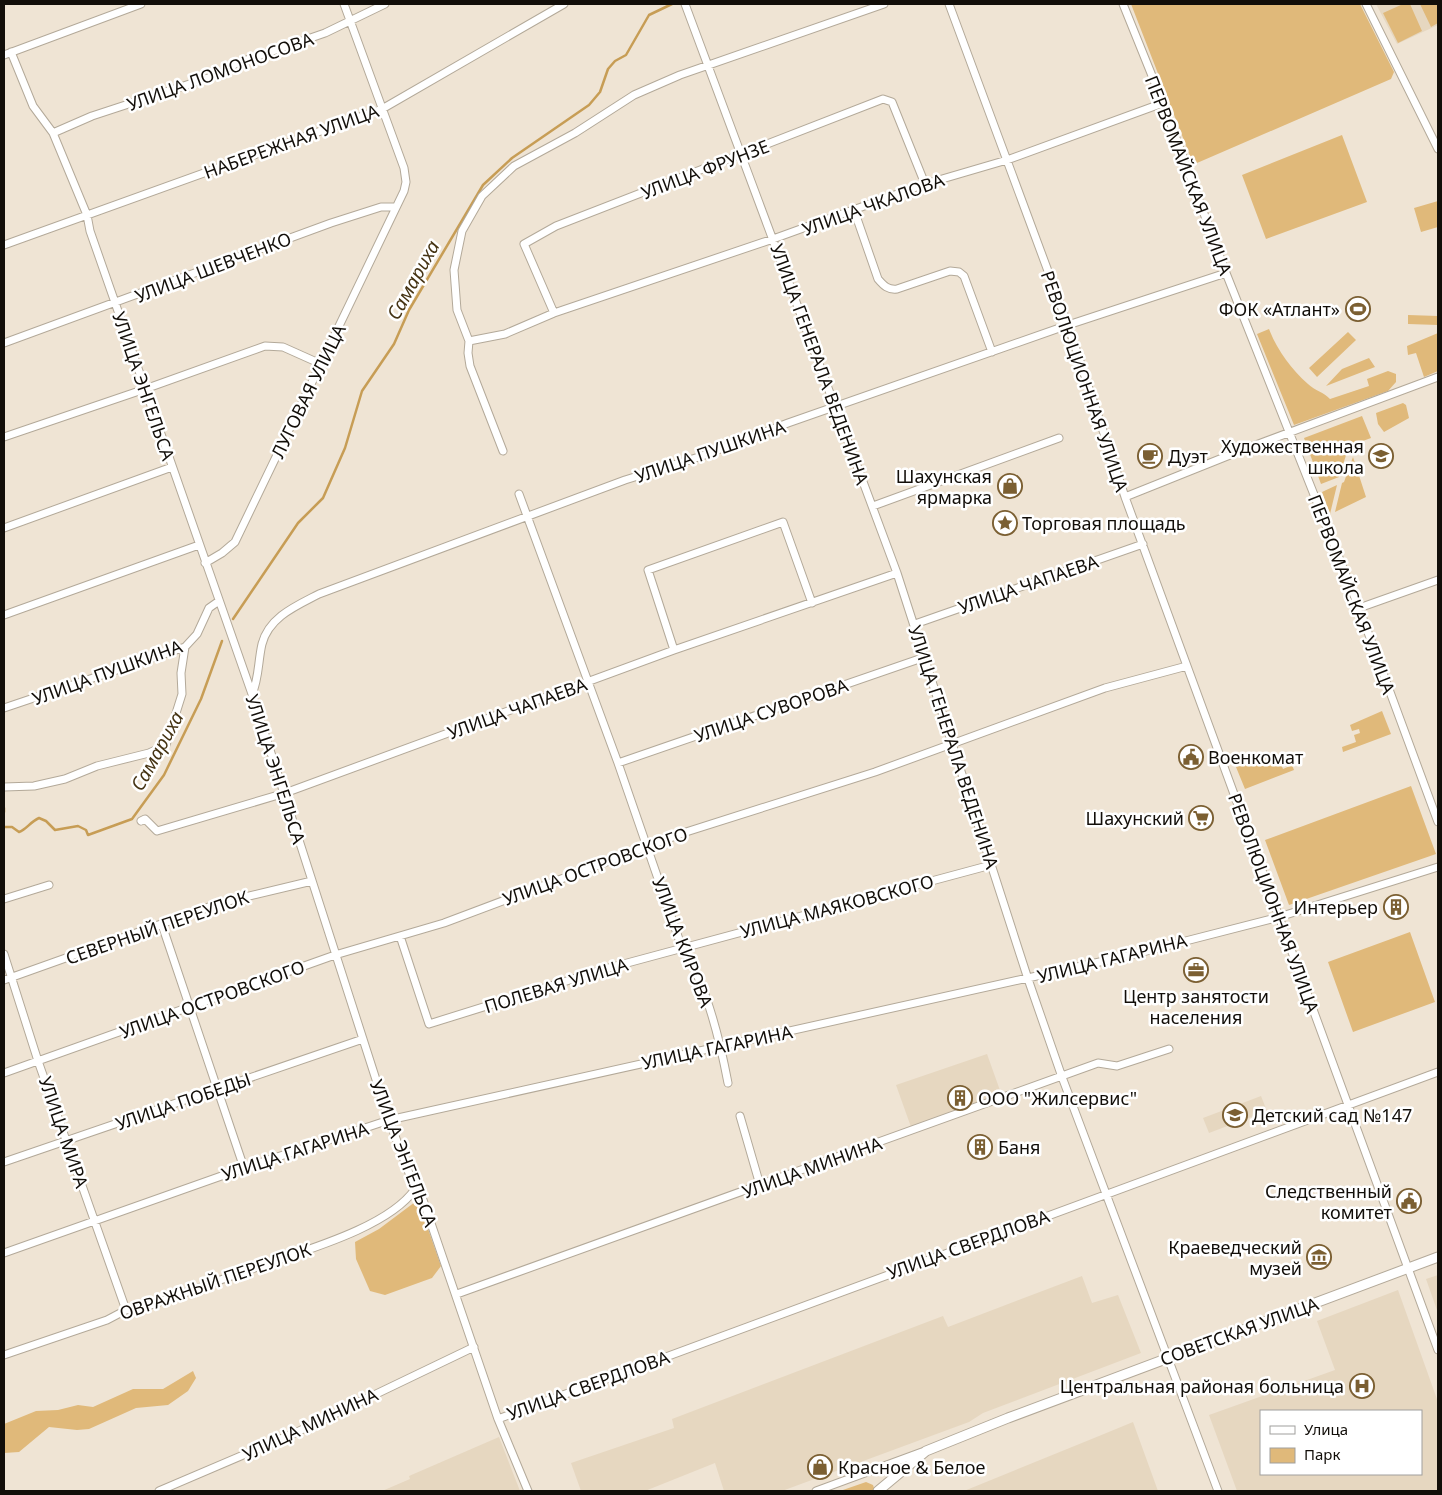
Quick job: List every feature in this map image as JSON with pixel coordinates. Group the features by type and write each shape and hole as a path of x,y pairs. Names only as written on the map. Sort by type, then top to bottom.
{"street":[{"path":"4,55 141,4"},
{"path":"344,4 404,168 406,182 395,207"},
{"name":"УЛИЦА ЛОМОНОСОВА","path":"53,133 92,116 220,74 235,64 325,33 385,4"},
{"name":"НАБЕРЕЖНАЯ УЛИЦА","path":"4,245 382,109 564,4"},
{"name":"УЛИЦА ГЕНЕРАЛА ВЕДЕНИНА","path":"685,4 873,506 925,657 1028,979 1062,1077 1218,1491"},
{"path":"503,451 470,366 469,341 457,310 454,270 462,231 482,196 514,166 575,133 634,95 709,65 884,4"},
{"name":"РЕВОЛЮЦИОННАЯ УЛИЦА","path":"949,4 1068,325 1125,497 1348,1105 1410,1268 1438,1350"},
{"name":"ПЕРВОМАЙСКАЯ УЛИЦА","path":"1123,4 1163,103 1226,273 1359,608 1438,822"},
{"path":"1366,4 1438,149"},
{"name":"УЛИЦА ЭНГЕЛЬСА","path":"12,52 33,106 53,133 87,215 90,231 252,694 389,1120 415,1190 422,1197 457,1294 498,1419 528,1491"},
{"name":"УЛИЦА ФРУНЗЕ","path":"554,314 524,244 556,226 883,99 888,100 898,114 925,184"},
{"name":"УЛИЦА ЧКАЛОВА","path":"469,341 505,334 554,314 773,239 925,184 1007,160 1163,103"},
{"name":"УЛИЦА ШЕВЧЕНКО","path":"4,343 331,223 381,207 395,207"},
{"name":"ЛУГОВАЯ УЛИЦА","path":"205,562 222,553 235,542 395,207"},
{"path":"854,210 878,279 884,286 891,290 897,289 950,271 959,272 964,276 992,352"},
{"name":"УЛИЦА ПУШКИНА","path":"252,694 256,686 263,642 283,613 319,594 625,480 702,456 1068,325 1226,273"},
{"path":"4,437 265,346 283,347 321,364"},
{"path":"1125,497 1290,432 1438,377"},
{"path":"873,506 1059,438"},
{"path":"4,528 172,467"},
{"name":"УЛИЦА КИРОВА","path":"519,494 618,762 682,948 695,969 720,1046 728,1083"},
{"path":"674,650 648,570 783,522 812,603"},
{"name":"УЛИЦА ЧАПАЕВА","path":"914,624 1143,544"},
{"path":"4,615 199,545"},
{"name":"УЛИЦА ЧАПАЕВА","path":"140,821 146,819 157,831 284,793 674,650 897,573"},
{"path":"1359,608 1438,580"},
{"name":"УЛИЦА ПУШКИНА","path":"4,708 185,647 197,634 209,608 219,601"},
{"path":"4,787 34,786 65,779 97,766 149,752 166,745 182,694 181,673 185,647"},
{"name":"УЛИЦА СУВОРОВА","path":"618,762 925,657"},
{"name":"УЛИЦА ОСТРОВСКОГО","path":"4,1073 335,955 444,923 686,832 875,772 1105,688 1188,666"},
{"name":"УЛИЦА МАЯКОВСКОГО","path":"682,948 991,864"},
{"name":"УЛИЦА ГАГАРИНА","path":"4,1253 244,1168 389,1120 1028,979 1279,917 1438,866"},
{"name":"СЕВЕРНЫЙ ПЕРЕУЛОК","path":"8,978 220,903 312,881"},
{"path":"4,899 49,885"},
{"path":"162,925 244,1168"},
{"name":"ПОЛЕВАЯ УЛИЦА","path":"400,936 429,1024 682,948"},
{"name":"УЛИЦА МИРА","path":"4,954 8,978 126,1310"},
{"name":"УЛИЦА ПОБЕДЫ","path":"4,1162 363,1039"},
{"name":"УЛИЦА МИНИНА","path":"457,1294 1098,1063 1118,1066 1169,1049"},
{"name":"УЛИЦА СВЕРДЛОВА","path":"498,1419 1438,1072"},
{"path":"740,1116 760,1186"},
{"name":"ОВРАЖНЫЙ ПЕРЕУЛОК","path":"4,1355 107,1320 126,1310 151,1305 336,1239 378,1219 408,1200 415,1190"},
{"name":"СОВЕТСКАЯ УЛИЦА","path":"816,1491 1438,1258"},
{"name":"УЛИЦА МИНИНА","path":"159,1491 296,1432 474,1347"},
{"path":"878,1491 926,1451"}],"shaded area":[{"path":"1376,4 1438,4 1438,25 1397,44"},
{"path":"987,1054 1002,1096 911,1127 896,1085"},
{"name":"Детский сад №147","path":"1261,1096 1267,1111 1209,1133 1203,1118"},
{"path":"1438,1275 1438,1313 1426,1279"},
{"path":"1082,1276 1092,1303 1118,1295 1141,1353 983,1413 969,1422 782,1491 724,1491 715,1463 645,1491 581,1491 571,1463 674,1428 672,1419 943,1316 948,1327"},
{"name":"Центральная районая больница","path":"1398,1290 1438,1402 1438,1491 1237,1491 1209,1415 1335,1370 1317,1321"},
{"path":"1133,1422 1158,1491 964,1491 1099,1436"},
{"path":"499,1437 520,1491 382,1491 410,1479 409,1476"}],"green space":[{"path":"1131,4 1360,4 1394,72 1391,79 1197,163 1192,161"},
{"path":"1403,4 1410,4 1422,31 1398,43 1383,13"},
{"path":"1420,4 1438,4 1438,23 1431,27"},
{"path":"1342,135 1367,202 1266,239 1242,175"},
{"path":"1438,201 1438,227 1421,232 1414,208"},
{"path":"1408,315 1438,316 1438,325 1408,324"},
{"path":"1269,329 1280,352 1296,372 1311,386 1330,399 1369,386 1367,379 1388,371 1396,374 1396,382 1388,391 1294,425 1257,334"},
{"path":"1348,332 1356,340 1317,377 1309,368"},
{"path":"1438,333 1438,371 1424,377 1416,353 1408,355 1407,346"},
{"path":"1369,358 1375,367 1326,386 1342,369"},
{"path":"1403,403 1406,405 1409,418 1384,432 1378,424 1376,413"},
{"path":"1362,416 1371,438 1349,446 1339,477 1321,484 1304,438"},
{"path":"1353,457 1366,497 1335,512 1342,483"},
{"path":"1337,485 1330,514 1322,492"},
{"path":"1382,711 1391,734 1343,752 1342,747 1356,742 1354,735 1360,733 1359,729 1352,731 1350,725"},
{"path":"1276,752 1278,759 1272,761 1273,765 1280,762 1283,769 1292,765 1294,770 1245,789 1236,767"},
{"path":"1411,786 1436,854 1289,905 1265,840"},
{"path":"1410,932 1435,1002 1353,1032 1328,962"},
{"path":"415,1202 419,1203 441,1266 432,1278 385,1295 370,1291 356,1259 355,1242 379,1229"},
{"path":"193,1371 196,1378 188,1391 168,1405 136,1408 89,1429 77,1430 49,1427 19,1452 4,1453 4,1424 36,1411 58,1410 78,1405 93,1407 133,1389 163,1389"},
{"path":"866,1482 873,1485 875,1491 840,1491"}],"waterway":[{"name":"Самариха","path":"233,619 298,523 323,498 345,448 362,391 394,344 409,310 483,185 512,158 589,105 600,92 608,69 615,61 626,55 649,15 672,4"},
{"name":"Самариха","path":"4,827 12,827 19,832 39,818 46,821 55,830 78,826 86,830 88,835 132,819 164,775 201,699 222,641"}],"place":[{"name":"ФОК «Атлант»","path":"1358,309"},
{"name":"Дуэт","path":"1150,456"},
{"name":"Художественная школа","path":"1381,456"},
{"name":"Шахунская ярмарка","path":"1010,486"},
{"name":"Торговая площадь","path":"1005,523"},
{"name":"Военкомат","path":"1191,757"},
{"name":"Шахунский","path":"1201,818"},
{"name":"Интерьер","path":"1396,907"},
{"name":"Центр занятости населения","path":"1196,970"},
{"name":"ООО \"Жилсервис\"","path":"960,1098"},
{"name":"Детский сад №147","path":"1235,1115"},
{"name":"Баня","path":"980,1147"},
{"name":"Следственный комитет","path":"1409,1201"},
{"name":"Краеведческий музей","path":"1319,1257"},
{"name":"Центральная районая больница","path":"1362,1386"},
{"name":"Красное & Белое","path":"820,1467"}]}
